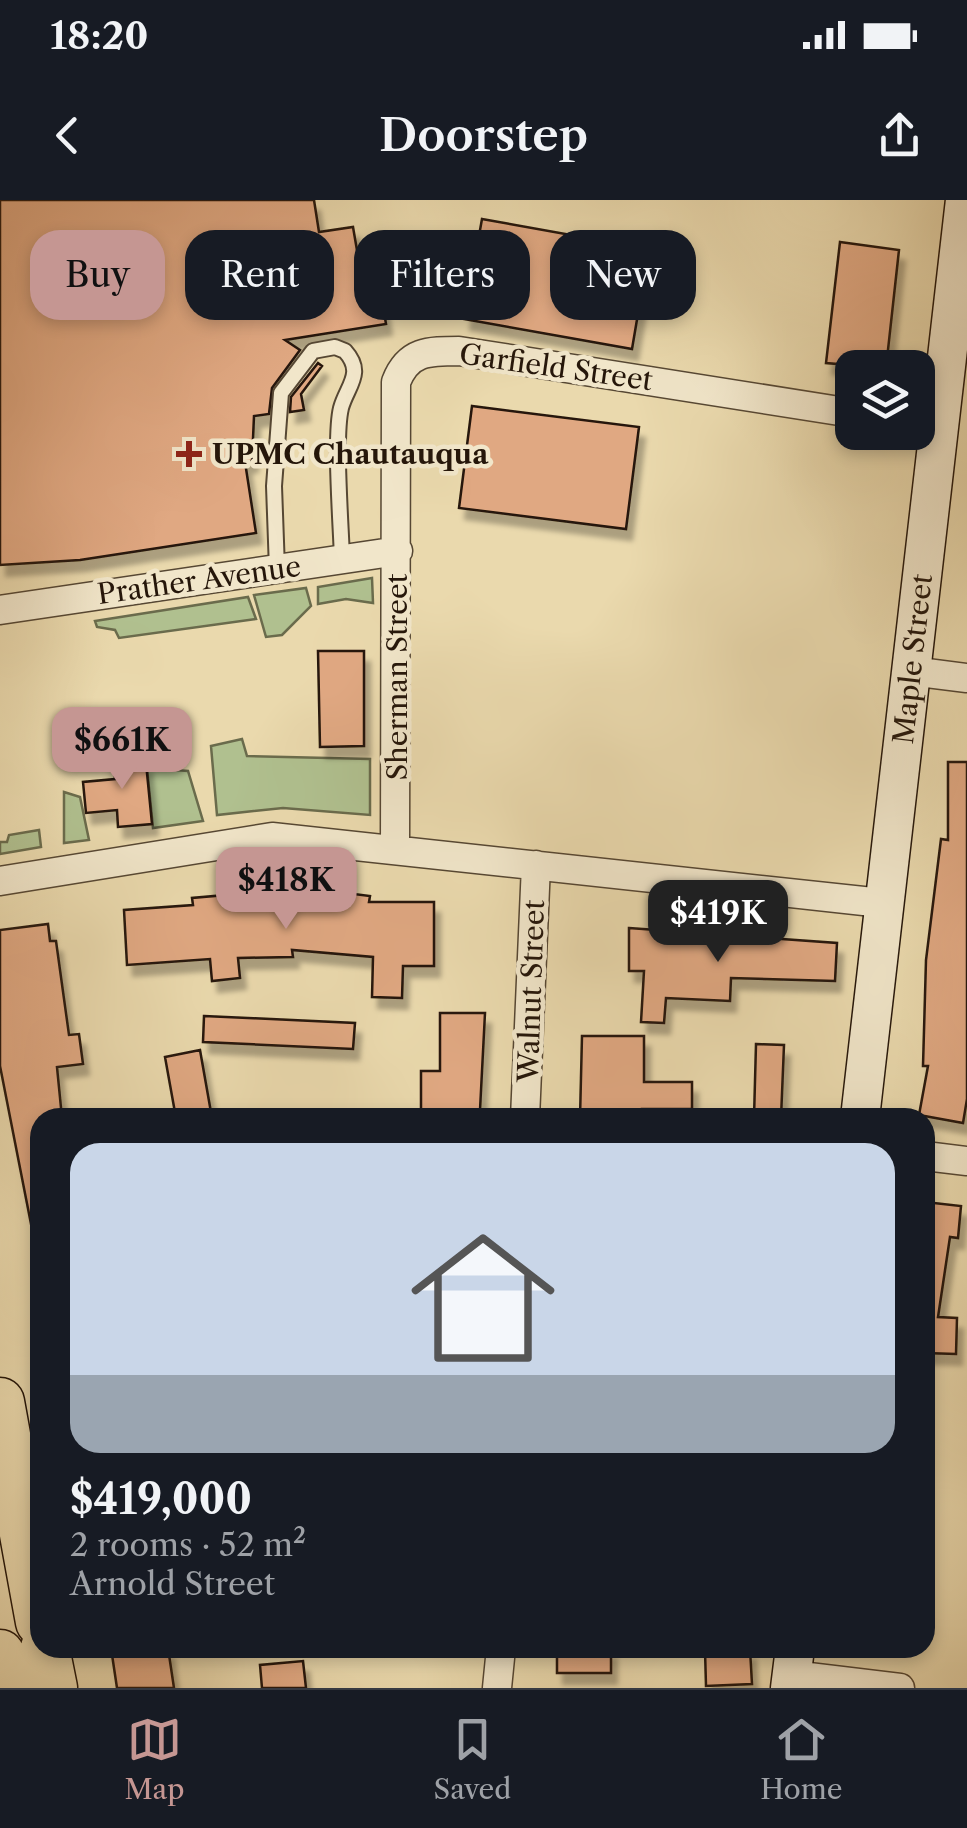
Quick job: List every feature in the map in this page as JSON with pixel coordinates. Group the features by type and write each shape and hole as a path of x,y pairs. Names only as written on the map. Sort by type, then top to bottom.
{"highway":[{"path":"0,1402 30,1567"},
{"path":"0,1654 6,1688"},
{"path":"47,1658 53,1688"}],"street":[{"name":"Maple Street","path":"935,403 958,329 965,200"},
{"name":"Garfield Street","path":"398,506 396,382 406,361 422,352 458,351 835,410"},
{"name":"Maple Street","path":"860,1108 870,902 911,671 926,450"},
{"name":"Sherman Street","path":"395,848 398,506"},
{"name":"Prather Avenue","path":"0,610 398,551"},
{"path":"911,671 967,678"},
{"path":"0,881 272,837 870,902"},
{"name":"Walnut Street","path":"526,1108 536,865"},
{"path":"935,1157 967,1162"},
{"path":"497,1688 500,1658"},
{"path":"792,1670 900,1688"}],"lane":[{"path":"277,569 274,486 282,393 313,351 326,347 345,351 355,381 340,411 342,559"}],"green space":[{"path":"372,578 373,603 346,599 318,604 318,587"},
{"path":"306,588 311,606 282,635 266,637 254,595"},
{"path":"248,597 256,619 119,638 115,630 97,627 95,621"},
{"path":"242,739 247,756 370,759 370,815 283,808 217,815 211,746"},
{"path":"147,768 188,771 203,821 153,828"},
{"path":"64,792 80,797 89,840 64,843"},
{"path":"39,830 41,847 0,854 0,842 7,842 9,835"}],"building":[{"path":"0,200 314,200 319,230 185,230 185,320 334,320 333,230 353,227 354,320 385,320 386,324 285,340 300,350 272,388 269,414 254,416 252,461 245,462 256,533 80,560 0,565"},
{"path":"482,219 550,231 550,320 637,320 632,349 470,320 530,320 530,230 480,230"},
{"path":"840,242 899,250 888,350 835,350 835,364 826,363"},
{"path":"318,363 322,366 301,394 304,410 290,412 291,397"},
{"path":"472,406 639,427 626,529 459,508"},
{"path":"318,651 364,651 364,746 320,747"},
{"path":"137,750 138,764 146,763 152,824 118,827 117,810 86,813 83,782 115,779 113,753"},
{"path":"948,762 967,762 967,1099 963,1123 935,1118 935,1108 920,1108 928,1066 923,1066 926,960 941,839 948,840"},
{"path":"291,886 370,896 369,902 434,902 434,966 403,966 402,998 372,997 373,957 292,950 293,957 238,958 240,978 212,981 210,959 127,965 124,910 193,905 192,898 248,893 248,887"},
{"path":"48,924 50,941 56,941 69,1035 79,1034 83,1064 57,1067 61,1108 30,1108 30,1219 0,1066 0,930"},
{"path":"629,928 837,943 835,981 731,978 730,1001 666,998 664,1023 641,1022 644,971 629,971"},
{"path":"440,1013 485,1013 480,1108 421,1108 421,1071 440,1071"},
{"path":"204,1016 355,1023 353,1049 203,1042"},
{"path":"582,1036 644,1036 644,1082 692,1082 692,1108 580,1108"},
{"path":"756,1044 784,1045 781,1108 754,1108"},
{"path":"200,1050 210,1108 174,1108 165,1057"},
{"path":"935,1203 961,1206 958,1238 950,1237 938,1317 957,1318 956,1354 935,1353"},
{"path":"112,1658 170,1658 174,1688 117,1688"},
{"path":"557,1658 611,1658 611,1673 557,1673"},
{"path":"705,1658 751,1658 752,1684 706,1686"},
{"path":"303,1661 306,1688 262,1688 260,1665"}],"place":[{"name":"UPMC Chautauqua","path":"189,454"}]}
